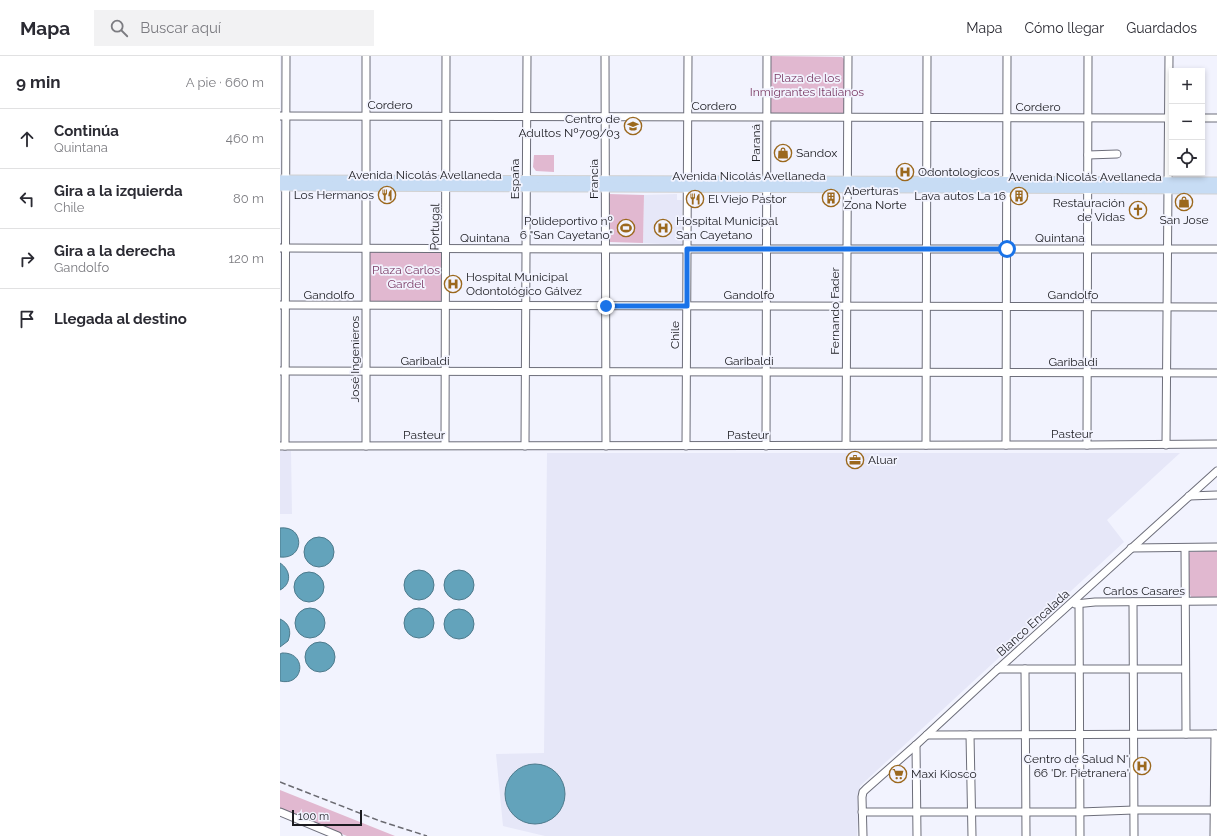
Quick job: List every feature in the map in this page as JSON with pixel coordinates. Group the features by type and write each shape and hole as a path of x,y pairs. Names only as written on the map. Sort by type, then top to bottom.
{"main road":[{"name":"Avenida Nicolás Avellaneda","path":"283,183 1168,185 1217,182"},
{"name":"Avenida Nicolás Avellaneda","path":"1168,185 1217,189"}],"street":[{"path":"282,446 283,116 286,56"},
{"name":"José Ingenieros","path":"366,56 366,446"},
{"name":"Portugal","path":"445,445 445,248 447,183 446,56"},
{"name":"España","path":"525,446 527,56"},
{"name":"Francia","path":"605,56 606,446"},
{"name":"Chile","path":"686,446 688,56"},
{"name":"Paraná","path":"766,446 767,56"},
{"name":"Fernando Fader","path":"846,446 848,56"},
{"path":"926,445 927,56"},
{"path":"1006,445 1007,56"},
{"path":"1087,445 1088,56"},
{"path":"1169,56 1170,104"},
{"name":"Cordero","path":"283,116 1169,118"},
{"path":"1205,118 1217,118"},
{"path":"1166,445 1169,140"},
{"path":"1088,155 1117,154"},
{"name":"Quintana","path":"283,248 1217,249"},
{"name":"Gandolfo","path":"283,306 1217,307"},
{"name":"Garibaldi","path":"283,371 1217,373"},
{"name":"Pasteur","path":"282,446 846,446 1217,444"},
{"name":"Blanco Encalada","path":"862,812 863,792 928,735 998,669 1075,604 1131,548 1217,471"},
{"path":"1189,496 1217,495"},
{"path":"1131,548 1217,547"},
{"path":"1185,548 1186,734"},
{"name":"Carlos Casares","path":"1075,604 1217,601"},
{"path":"1133,602 1134,836"},
{"path":"1075,604 1079,670 1080,836"},
{"path":"998,669 1185,669"},
{"path":"1025,669 1026,836"},
{"path":"928,735 1216,734 1214,836"},
{"path":"970,735 972,836"},
{"path":"916,745 917,836"},
{"path":"863,836 862,812 1080,812 1215,810"},
{"path":"280,812 325,833 338,836"}],"shaded area":[{"name":"Hospital Municipal San Cayetano","path":"677,194 677,200 682,200 682,245 643,243 644,195"},
{"path":"280,451 291,451 292,514 280,514"},
{"path":"547,453 1180,453 1107,520 1124,542 860,786 857,836 545,836 503,826 496,754 544,753"}],"green space":[{"name":"Plaza de los Inmigrantes Italianos","path":"771,56 842,57 845,60 843,114 770,114"},
{"path":"534,155 554,155 554,172 536,171 533,167"},
{"name":"Polideportivo nº 6 \"San Cayetano\"","path":"608,194 644,195 643,243 609,242"},
{"name":"Plaza Carlos Gardel","path":"370,251 442,251 442,302 371,302 369,299"},
{"path":"1217,550 1217,598 1191,597 1189,592 1188,554 1190,552"},
{"path":"280,790 395,836 347,836 280,809"}],"water":[{"path":"280,528 288,529 294,532 298,537 298,548 294,553 288,556 280,557"},
{"path":"319,537 325,538 333,546 333,558 325,566 319,567 313,566 305,558 304,552 305,546 313,538"},
{"path":"280,563 286,569 289,577 287,584 280,590"},
{"path":"419,570 425,571 433,579 433,591 425,599 419,600 413,599 405,591 404,585 405,579 413,571"},
{"path":"459,570 465,571 473,579 473,591 465,599 459,600 453,599 445,591 444,585 445,579 453,571"},
{"path":"309,572 315,573 323,581 323,593 315,601 309,602 303,601 295,593 294,587 295,581 303,573"},
{"path":"310,608 316,609 324,617 324,629 316,637 310,638 304,637 296,629 295,623 296,617 304,609"},
{"path":"419,608 425,609 433,617 433,629 425,637 419,638 413,637 405,629 404,623 405,617 413,609"},
{"path":"459,609 465,610 473,618 473,630 465,638 459,639 453,638 445,630 444,624 445,618 453,610"},
{"path":"280,619 288,625 290,634 288,641 280,647"},
{"path":"320,642 326,643 334,651 334,663 326,671 320,672 314,671 306,663 305,657 306,651 314,643"},
{"path":"280,654 290,654 296,658 299,663 300,669 298,675 294,679 288,681 280,681"},
{"path":"535,764 551,769 556,773 560,778 565,794 560,810 556,815 551,819 535,824 519,819 514,815 510,810 505,794 510,778 514,773 519,769"}],"railway":[{"path":"280,782 380,821 427,836"}],"place":[{"name":"Centro de Adultos Nº709/03","path":"633,126"},
{"name":"Sandox","path":"783,153"},
{"name":"Odontologicos","path":"905,172"},
{"name":"Los Hermanos","path":"387,195"},
{"name":"Lava autos La 16","path":"1019,196"},
{"name":"Aberturas Zona Norte","path":"831,198"},
{"name":"El Viejo Pastor","path":"695,199"},
{"name":"San Jose","path":"1184,202"},
{"name":"Restauración de Vidas","path":"1138,210"},
{"name":"Polideportivo nº 6 \"San Cayetano\"","path":"626,228"},
{"name":"Hospital Municipal San Cayetano","path":"663,228"},
{"name":"Hospital Municipal Odontológico Gálvez","path":"453,284"},
{"name":"Aluar","path":"855,460"},
{"name":"Centro de Salud N° 66 'Dr. Pietranera'","path":"1142,766"},
{"name":"Maxi Kiosco","path":"898,774"}],"route":[{"path":"606,306 687,306 687,249 1007,249"}]}
